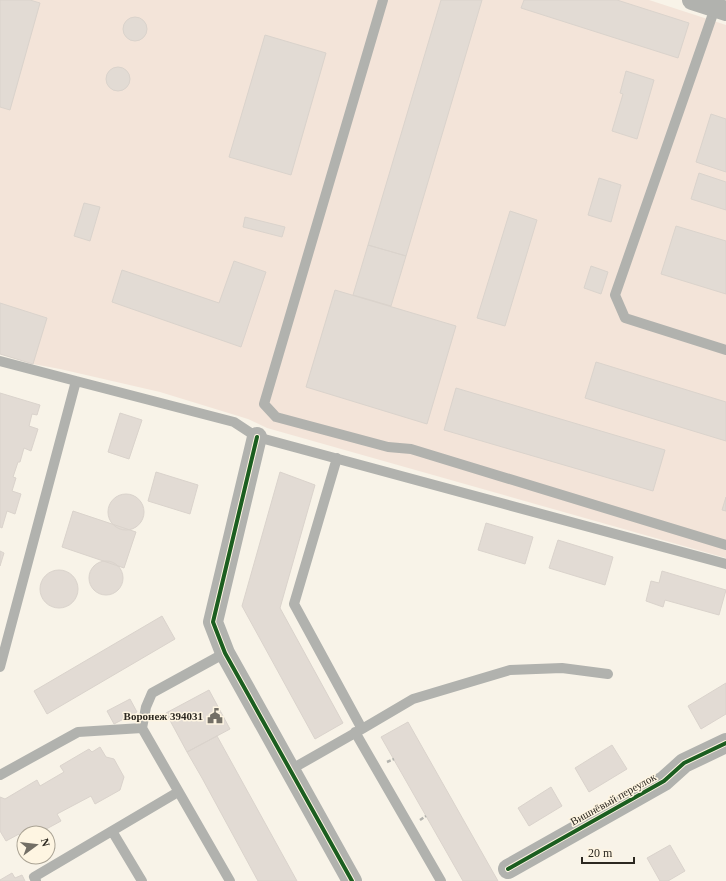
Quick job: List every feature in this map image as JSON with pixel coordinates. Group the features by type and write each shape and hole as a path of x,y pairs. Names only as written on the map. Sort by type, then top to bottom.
{"street":[{"path":"692,0 721,9"},
{"path":"257,436 213,622 225,653 352,881"},
{"name":"Вишнёвый переулок","path":"509,872 664,781 684,763 726,743"}],"lane":[{"path":"383,0 264,404 276,417 388,447 411,449 726,545"},
{"path":"721,9 615,295 625,318 726,350"},
{"path":"0,361 234,422 257,436 726,564"},
{"path":"0,667 76,381"},
{"path":"336,458 294,604 358,731 441,881"},
{"path":"225,653 152,693 146,707 142,728 230,881"},
{"path":"290,770 413,699 510,670 562,668 608,674"},
{"path":"0,775 78,732 142,728"},
{"path":"36,881 34,877 178,792"},
{"path":"112,831 142,881"}],"shaded area":[{"path":"0,0 649,0 726,25 726,558 267,428 248,419 160,392 33,364 0,354"}],"building":[{"path":"0,0 30,0 40,3 10,110 0,107"},
{"path":"441,0 482,0 406,256 368,245"},
{"path":"524,0 617,0 689,23 678,58 521,8"},
{"path":"135,17 144,20 147,29 144,38 135,41 126,38 123,29 126,20"},
{"path":"265,35 326,53 291,175 229,157"},
{"path":"118,67 127,70 130,79 127,88 118,91 109,88 106,79 109,70"},
{"path":"626,71 654,80 637,139 612,131 623,94 620,93"},
{"path":"711,114 726,119 726,172 696,162"},
{"path":"699,173 726,182 726,210 691,199"},
{"path":"599,178 621,185 611,222 588,215"},
{"path":"84,203 100,207 90,241 74,236"},
{"path":"510,211 537,220 505,326 477,318"},
{"path":"245,217 285,227 282,237 243,227"},
{"path":"676,226 726,241 726,294 661,274"},
{"path":"368,245 406,256 391,306 353,295"},
{"path":"234,261 266,272 241,347 112,302 122,270 219,303"},
{"path":"591,266 608,272 601,294 584,288"},
{"path":"335,290 456,326 427,424 306,387"},
{"path":"0,303 47,318 33,364 0,354"},
{"path":"596,362 726,402 726,441 585,398"},
{"path":"456,388 665,450 653,491 444,430"},
{"path":"0,393 40,405 37,415 32,414 29,426 38,429 31,451 24,448 20,462 18,462 13,477 16,478 12,491 21,494 15,514 7,511 2,528 0,527"},
{"path":"120,413 142,420 129,459 108,452"},
{"path":"156,472 198,485 190,514 148,501"},
{"path":"280,472 315,485 280,608 343,723 315,739 242,606"},
{"path":"126,494 136,497 141,502 144,512 141,522 136,527 126,530 116,527 111,522 108,512 111,502 116,497"},
{"path":"726,497 726,511 722,510"},
{"path":"73,511 136,532 124,568 62,547"},
{"path":"486,523 533,537 525,564 478,550"},
{"path":"558,540 613,557 605,585 549,568"},
{"path":"0,551 4,553 0,566"},
{"path":"103,561 109,561 113,562 120,568 123,578 122,585 116,592 109,595 103,595 99,594 92,588 89,581 89,575 90,571 96,564"},
{"path":"59,570 69,573 75,579 78,589 75,599 69,605 59,608 49,605 43,599 40,589 43,579 49,573"},
{"path":"662,571 726,590 719,615 665,600 663,607 646,601 651,581 659,583"},
{"path":"162,616 175,639 47,714 34,691"},
{"path":"726,683 726,714 701,729 688,706"},
{"path":"209,690 230,729 187,752 166,713"},
{"path":"130,699 137,712 114,724 107,711"},
{"path":"408,722 498,881 463,881 381,737"},
{"path":"217,736 297,881 258,881 187,752"},
{"path":"612,745 627,769 589,792 575,768"},
{"path":"100,747 106,757 114,759 124,777 120,790 95,804 91,796 57,814 61,821 54,825 16,825 16,836 6,841 0,831 0,797 5,799 37,780 40,786 64,772 60,766 89,749 92,752"},
{"path":"551,787 562,806 529,826 518,808"},
{"path":"670,845 685,871 668,881 660,881 647,858"},
{"path":"12,873 15,878 22,875 25,881 0,881"}],"cycle path":[{"path":"257,437 213,622 225,653 352,881"},
{"path":"508,869 664,781 684,763 726,743"}],"place":[{"name":"Воронеж 394031","path":"215,716"}]}
